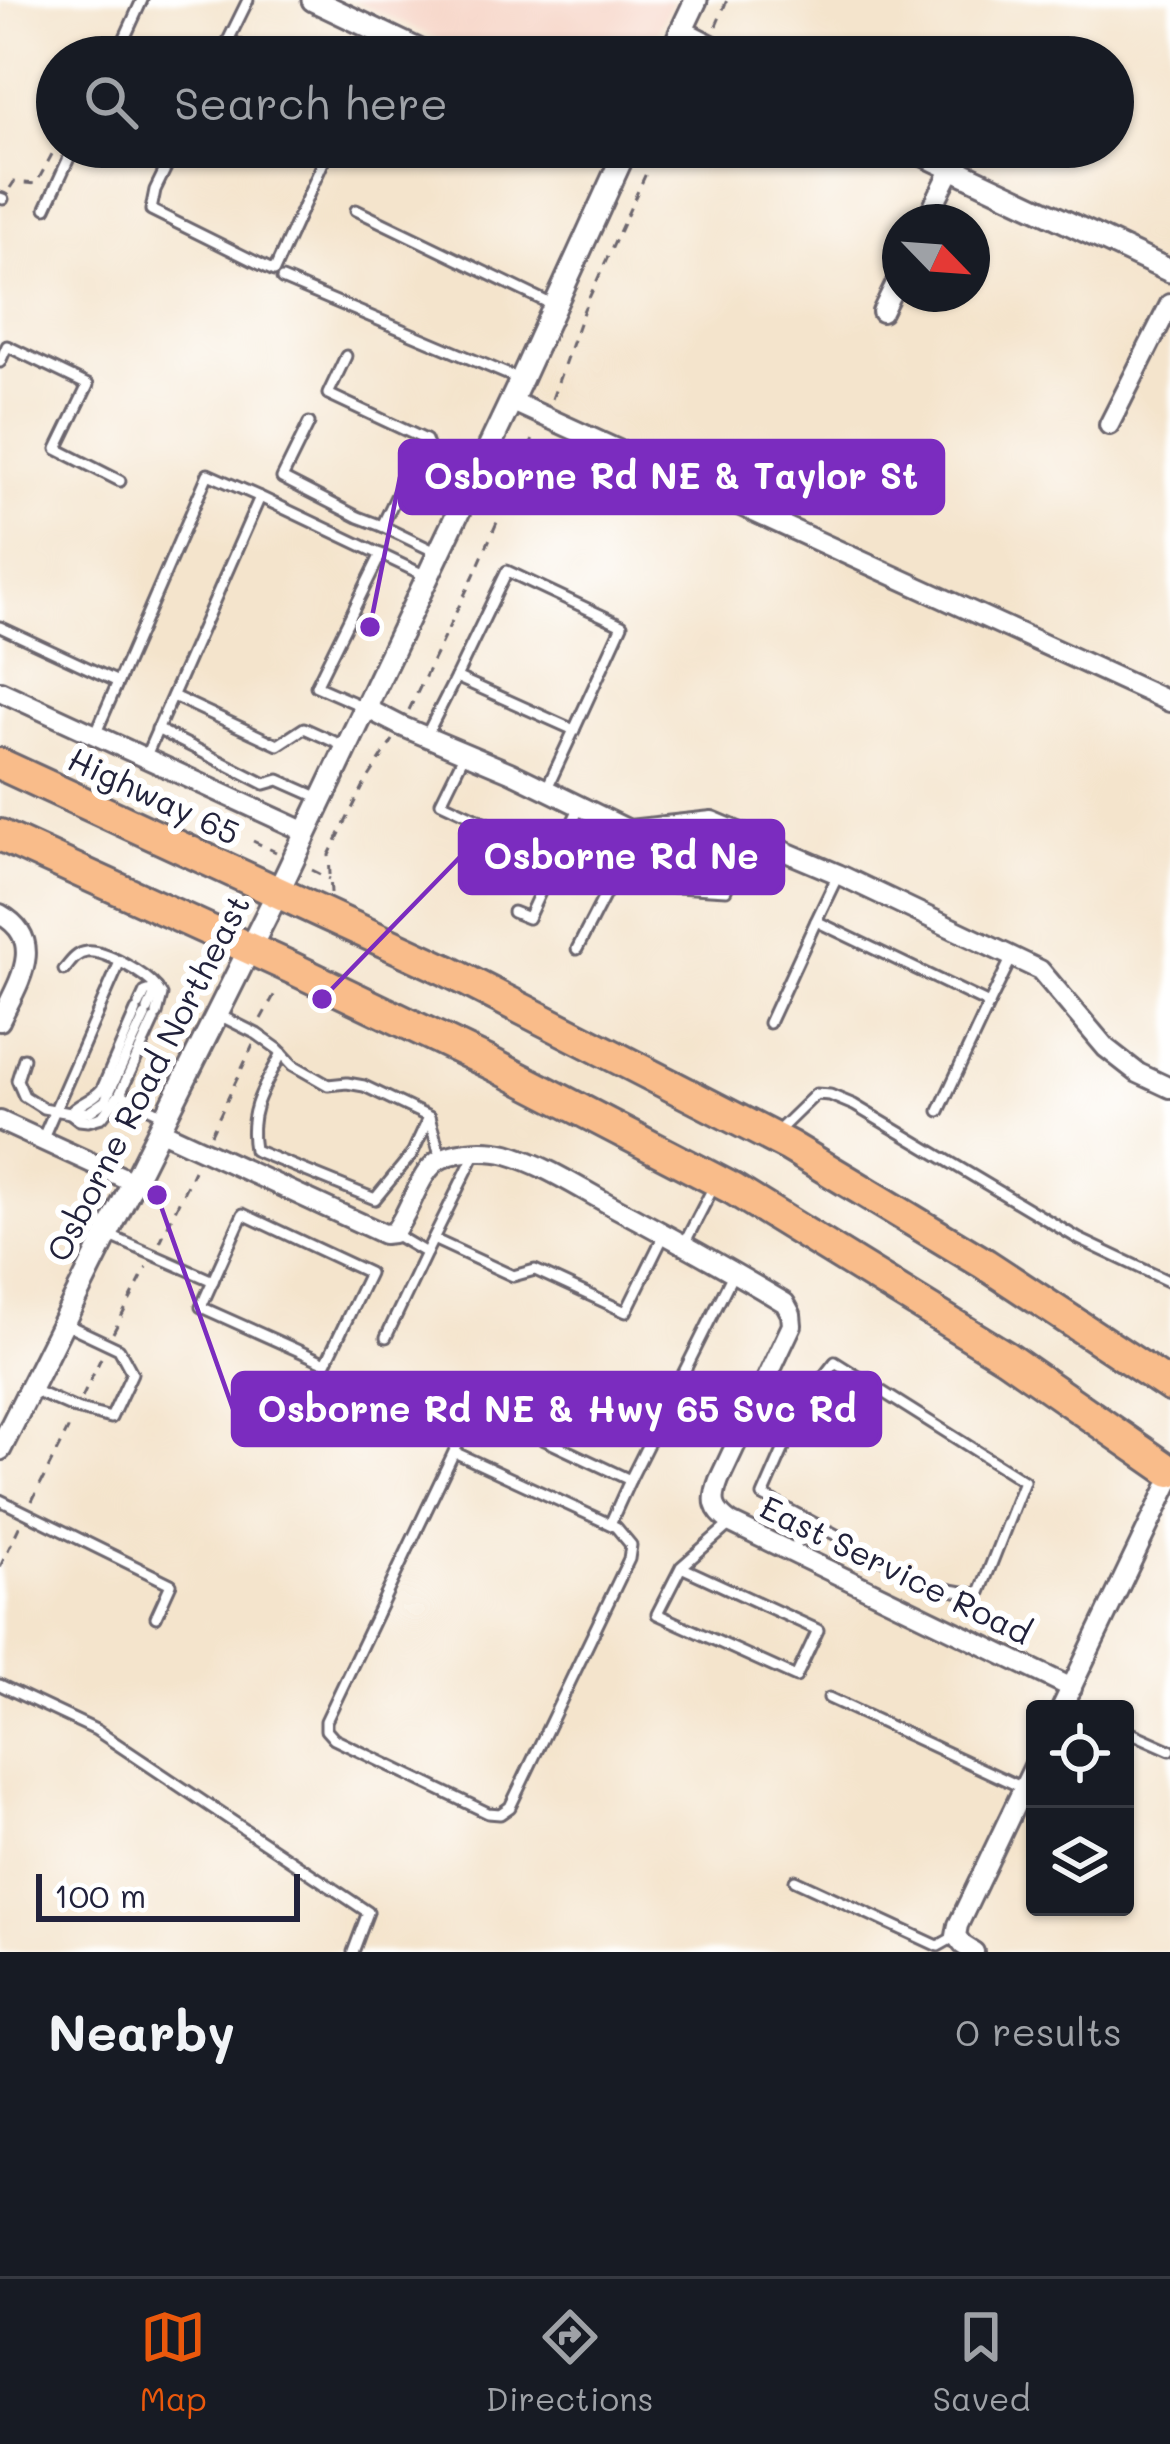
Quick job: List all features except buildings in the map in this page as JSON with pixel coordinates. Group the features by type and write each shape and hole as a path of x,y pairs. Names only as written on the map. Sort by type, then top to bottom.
{"highway":[{"name":"Highway 65","path":"0,764 446,970 772,1138 985,1264 1170,1386"},
{"path":"0,835 492,1064 717,1181 986,1345 1170,1471"}],"street":[{"path":"313,0 391,36"},
{"path":"679,36 696,0"},
{"path":"681,31 691,36"},
{"name":"Osborne Road Northeast","path":"0,1449 277,894 516,391 615,168"},
{"path":"947,168 1168,264"},
{"path":"935,204 951,170"},
{"path":"1109,425 1170,304"},
{"path":"516,391 545,415 1170,703"},
{"path":"0,691 306,832"},
{"path":"364,707 629,830 712,821 838,874 1040,970 1106,1048 1138,1073 1170,1088"},
{"path":"0,914 16,923 27,954 1,1012"},
{"path":"0,1121 134,1182"},
{"path":"162,1123 203,1151 384,1234 393,1233 403,1222 429,1168 441,1158"},
{"name":"East Service Road","path":"441,1158 502,1152 530,1163 665,1233 785,1303 792,1325 713,1496 715,1508 731,1523 919,1613 1066,1700"},
{"path":"1070,1700 1170,1481"},
{"path":"963,1946 958,1925 1026,1782"}],"lane":[{"path":"126,36 142,0"},
{"path":"231,36 248,0"},
{"path":"381,36 383,32"},
{"path":"46,208 64,168"},
{"path":"166,168 152,210 274,271 321,168"},
{"path":"356,209 555,306"},
{"path":"282,279 516,391"},
{"path":"0,362 8,346 88,385 57,449 120,481"},
{"path":"346,356 328,394 426,440 434,460 474,479"},
{"path":"309,423 282,478 438,553"},
{"path":"95,735 208,474 427,576"},
{"path":"382,526 403,482 459,509"},
{"path":"145,758 260,497"},
{"path":"364,707 316,686 381,554"},
{"path":"426,736 507,571 622,625 546,790"},
{"path":"0,627 118,682"},
{"path":"456,676 574,730"},
{"path":"173,696 278,745 304,728 346,747"},
{"path":"157,729 266,784 279,781 322,799"},
{"path":"465,753 441,802 557,856"},
{"path":"209,787 222,761"},
{"path":"246,804 258,780"},
{"path":"513,912 528,918 580,806"},
{"path":"577,950 611,883 629,830"},
{"path":"611,883 726,890 747,836"},
{"path":"769,1023 838,874"},
{"path":"816,921 989,1004"},
{"path":"64,970 75,957 92,952 148,976 157,988 120,1094 102,1117 79,1120 70,1113"},
{"path":"939,1111 1012,957"},
{"path":"41,1142 120,962"},
{"path":"24,1058 17,1080 24,1096 43,1108 89,1112 105,1101 147,1013"},
{"path":"217,1014 257,1034 293,1065 328,1085 364,1086 429,1117 441,1158"},
{"path":"282,1053 250,1124 254,1150 375,1199 412,1154 429,1117"},
{"path":"120,1094 162,1123"},
{"path":"772,1138 816,1094 830,1095 1079,1239 1170,1282"},
{"path":"386,1337 476,1152"},
{"path":"273,1183 284,1161"},
{"path":"684,1244 717,1181"},
{"path":"243,1214 369,1273 326,1364 201,1307 213,1281 243,1214"},
{"path":"393,1233 426,1253"},
{"path":"433,1239 513,1276 535,1270 626,1312 665,1233"},
{"path":"107,1234 213,1281"},
{"path":"610,1524 734,1272"},
{"path":"30,1389 110,1418 118,1403 132,1373 118,1349 63,1323"},
{"path":"835,1362 1024,1481 979,1595 934,1587 808,1520 763,1496 805,1400 835,1362"},
{"path":"765,1382 805,1400"},
{"path":"454,1452 616,1527 631,1545 629,1559 510,1807 500,1814 488,1813 334,1739 326,1730 326,1721 454,1452 466,1427 482,1415 498,1418 630,1480"},
{"path":"0,1500 171,1584 156,1617"},
{"path":"792,1554 808,1520"},
{"path":"681,1567 818,1630 796,1677 657,1614 681,1567 731,1523"},
{"path":"919,1613 934,1587"},
{"path":"0,1685 96,1730 368,1912 353,1952"},
{"path":"829,1698 1023,1788"},
{"path":"1134,1734 1170,1750"},
{"path":"795,1880 938,1946 963,1946"}],"path":[{"path":"1,198 14,182 36,184 45,168"},
{"path":"321,913 332,892 329,855 365,783 401,726 545,415 584,309 648,168"},
{"path":"0,1567 203,1151 260,1021 292,968"}],"shaded area":[{"path":"354,0 673,0 655,36 431,36"}],"place":[{"name":"Osborne Rd NE & Taylor St","path":"370,627"},
{"name":"Osborne Rd Ne","path":"322,999"},
{"name":"Osborne Rd NE & Hwy 65 Svc Rd","path":"157,1195"}]}
